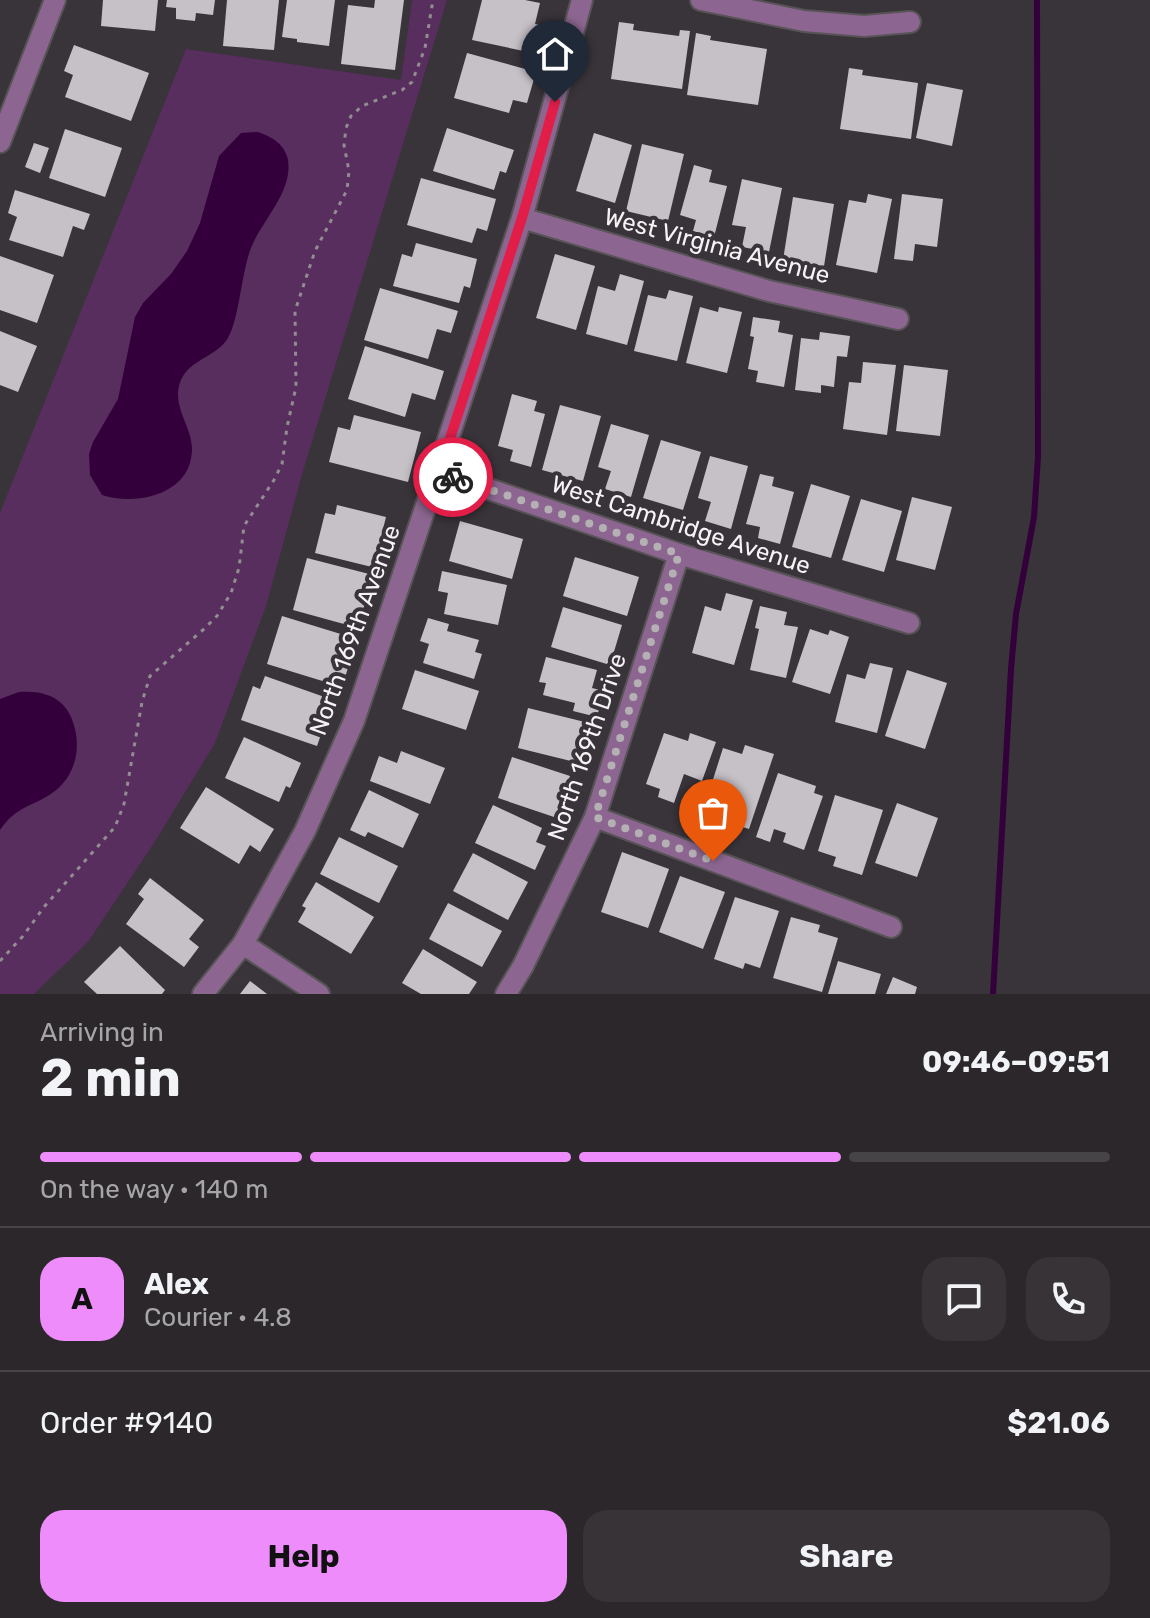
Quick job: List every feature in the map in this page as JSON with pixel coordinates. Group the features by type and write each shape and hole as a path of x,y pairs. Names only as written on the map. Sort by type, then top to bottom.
{"street":[{"path":"0,142 55,0"},
{"name":"North 169th Avenue","path":"203,994 243,944 305,831 354,721 522,218 582,0"},
{"path":"701,0 804,21 864,26 910,22"},
{"name":"West Virginia Avenue","path":"522,218 769,291 898,319"},
{"name":"West Cambridge Avenue","path":"439,472 679,554 909,623"},
{"name":"North 169th Drive","path":"506,994 523,966 595,817 679,554"},
{"path":"595,817 891,927"},
{"path":"243,944 319,994"}],"path":[{"path":"0,961 115,827 124,804 142,702 150,676 217,616 231,593 239,568 244,526 282,464 296,387 295,311 315,251 347,190 349,171 344,136 348,121 362,106 402,90 412,82 427,40 433,0"}],"shaded area":[{"path":"412,0 447,0 303,471 266,606 215,743 156,840 88,942 34,994 0,994 0,513 186,49 401,80"},
{"path":"258,132 281,145 286,154 286,183 251,248 237,311 226,341 190,367 181,380 178,399 191,442 189,466 182,478 159,494 130,499 102,495 90,475 89,454 118,399 135,317 187,251 200,223 219,156 241,133"},
{"path":"19,692 50,696 62,704 74,727 76,757 63,784 13,815 0,830 0,699"}],"building":[{"path":"103,0 158,0 155,31 101,26"},
{"path":"167,0 215,0 213,15 196,13 195,21 176,19 176,8 166,7"},
{"path":"227,0 279,0 274,50 223,46"},
{"path":"287,0 335,0 329,46 282,37"},
{"path":"375,0 404,0 395,70 341,64 348,5 374,8"},
{"path":"482,0 540,3 535,24 544,26 538,54 472,40"},
{"path":"619,22 634,24 633,30 679,36 680,30 690,31 682,89 611,79"},
{"path":"696,33 711,36 710,40 767,49 758,105 687,95"},
{"path":"74,45 149,73 131,121 65,97 73,75 64,71"},
{"path":"467,53 536,72 527,103 513,100 509,113 454,98"},
{"path":"849,68 863,70 862,75 918,83 911,139 840,129"},
{"path":"927,83 963,90 952,146 916,138"},
{"path":"447,128 514,150 506,173 500,171 494,190 433,171"},
{"path":"65,129 122,148 105,197 49,178"},
{"path":"594,133 632,145 615,203 576,191"},
{"path":"34,143 49,148 40,173 25,167"},
{"path":"642,144 684,154 668,221 626,211"},
{"path":"694,165 712,170 709,182 727,186 714,237 693,231 696,220 680,215"},
{"path":"421,178 496,199 487,231 477,228 472,243 407,225"},
{"path":"742,179 782,188 769,252 742,247 746,227 732,225"},
{"path":"15,190 90,214 84,230 73,226 63,257 9,240 17,217 8,213"},
{"path":"868,194 892,199 877,273 836,265 849,200 866,203"},
{"path":"902,194 943,199 937,247 915,244 913,261 894,259"},
{"path":"793,197 834,204 824,266 783,260"},
{"path":"416,243 477,259 470,288 464,286 459,303 393,286 402,254 412,257"},
{"path":"555,254 595,266 576,330 536,318"},
{"path":"0,256 54,275 37,323 0,310"},
{"path":"620,274 644,281 627,345 586,334 598,286 615,291"},
{"path":"380,288 458,311 451,333 437,329 428,359 364,340"},
{"path":"669,290 693,296 677,361 634,351 648,295 666,299"},
{"path":"700,307 718,312 719,307 742,312 727,373 686,363"},
{"path":"753,317 780,321 778,332 793,335 784,387 756,382 758,371 748,369 754,337 750,336"},
{"path":"0,331 37,346 18,392 0,385"},
{"path":"820,332 850,336 847,357 837,356 834,387 821,385 821,393 795,390 801,338 819,340"},
{"path":"365,346 444,371 435,400 412,393 405,417 348,399"},
{"path":"863,362 896,365 887,435 843,429 849,382 861,383"},
{"path":"904,365 948,370 940,436 896,431"},
{"path":"512,394 537,401 534,411 545,414 531,467 510,461 513,450 498,446"},
{"path":"560,405 601,416 583,481 542,470"},
{"path":"354,415 421,432 408,482 329,462 338,427 350,430"},
{"path":"611,424 649,435 631,497 605,489 611,471 598,467"},
{"path":"661,440 701,452 683,510 643,498"},
{"path":"710,456 748,466 731,529 705,521 711,502 698,498"},
{"path":"760,474 774,477 772,486 794,492 780,544 758,538 760,527 746,524"},
{"path":"811,484 850,496 831,558 792,547"},
{"path":"912,497 952,507 935,570 896,560"},
{"path":"861,499 902,511 884,572 842,560"},
{"path":"337,505 386,517 380,541 387,542 380,569 315,553 325,513 335,515"},
{"path":"460,521 523,539 512,579 449,561"},
{"path":"575,557 639,577 627,616 563,596"},
{"path":"307,558 373,575 363,610 367,611 362,629 293,610"},
{"path":"442,571 507,585 498,625 444,614 448,593 438,591"},
{"path":"726,593 753,600 734,665 692,653 705,606 721,611"},
{"path":"760,606 787,612 784,625 798,627 786,678 750,670 759,629 755,628"},
{"path":"563,607 622,625 610,665 551,647"},
{"path":"282,616 357,639 342,687 267,664"},
{"path":"428,618 449,624 447,631 479,640 475,652 482,654 474,679 423,663 429,644 420,641"},
{"path":"810,629 828,635 830,630 849,637 830,694 792,682"},
{"path":"546,657 597,670 592,688 604,691 597,717 573,711 575,703 543,695 546,683 539,682"},
{"path":"870,663 893,668 877,733 835,722 847,674 865,679"},
{"path":"415,670 479,691 466,730 402,709"},
{"path":"907,670 947,683 925,749 885,736"},
{"path":"265,676 333,700 317,746 241,720 253,686 260,689"},
{"path":"528,708 593,724 583,764 518,748"},
{"path":"664,733 688,741 690,733 716,742 702,781 684,774 674,803 658,797 660,789 646,784"},
{"path":"244,737 301,763 290,788 286,786 279,802 225,778"},
{"path":"745,745 774,754 749,829 702,814 723,748 742,754"},
{"path":"401,751 445,768 430,804 370,781 379,756 397,763"},
{"path":"512,757 570,776 557,818 498,798"},
{"path":"778,773 816,786 814,793 823,796 804,850 783,842 786,833 774,829 770,842 756,837"},
{"path":"206,787 274,829 260,852 250,845 239,864 180,828"},
{"path":"369,790 419,814 403,848 368,832 365,837 350,830"},
{"path":"835,795 883,810 862,875 833,866 836,857 818,851"},
{"path":"897,803 938,818 917,877 875,863"},
{"path":"493,805 542,828 536,842 546,846 535,870 475,843"},
{"path":"339,837 398,866 379,903 320,874"},
{"path":"622,852 669,869 648,928 601,912"},
{"path":"473,853 528,882 508,920 453,891"},
{"path":"680,876 725,892 703,949 659,932"},
{"path":"150,878 204,920 189,939 199,947 184,967 126,924 144,899 138,894"},
{"path":"316,882 374,917 351,954 298,922 306,908 302,906"},
{"path":"735,897 779,911 760,968 745,963 743,969 714,959"},
{"path":"448,903 502,931 482,967 429,939"},
{"path":"791,917 820,925 818,932 838,938 822,992 773,978"},
{"path":"120,946 165,990 162,994 97,994 84,982"},
{"path":"423,949 477,982 469,994 421,994 402,983"},
{"path":"838,961 881,974 875,994 828,994"},
{"path":"893,977 917,987 915,994 886,994"},
{"path":"250,981 267,994 240,994"}],"waterway":[{"path":"993,994 1011,669 1016,614 1034,517 1038,457 1037,0"}],"way so far":[{"path":"453,477 679,554 595,817 713,861"}],"route":[{"path":"453,477 439,472 522,218 555,102"}]}
